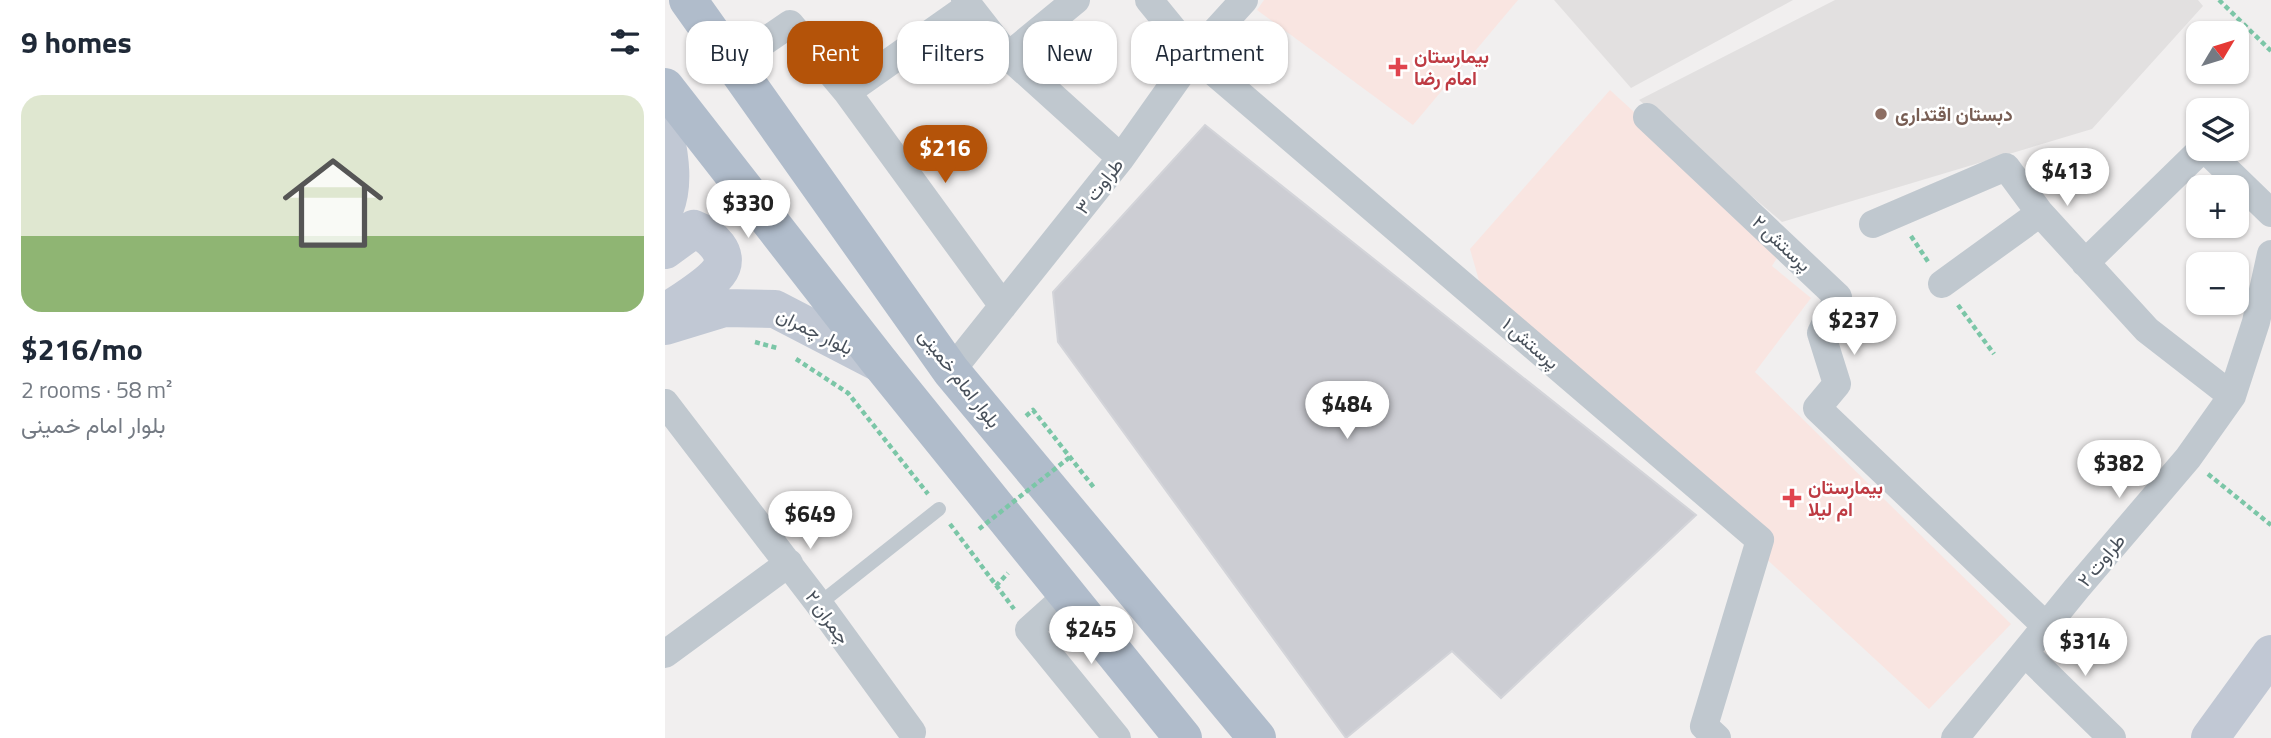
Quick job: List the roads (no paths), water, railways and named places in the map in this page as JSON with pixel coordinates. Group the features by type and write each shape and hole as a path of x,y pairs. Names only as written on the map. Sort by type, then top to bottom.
{"main road":[{"name":"بلوار امام خمینی","path":"688,0 703,21"},
{"name":"بلوار امام خمینی","path":"748,84 951,371 1257,738"},
{"path":"665,87 881,364 1183,738"},
{"path":"665,134 669,154 670,195 665,208"},
{"path":"665,250 694,229 707,234 719,246 723,259 719,273 665,313"},
{"name":"بلوار چمران","path":"665,326 724,308 775,309 881,364"},
{"path":"2210,738 2271,654"}],"street":[{"path":"1009,55 1076,0"},
{"name":"پرستش ۱","path":"1149,0 1166,21"},
{"name":"طراوت ۳","path":"1225,21 1244,0"},
{"path":"847,93 967,3 981,21"},
{"path":"773,36 790,24 847,93 1003,306"},
{"path":"1009,57 1121,158"},
{"name":"طراوت ۳","path":"951,371 1121,158 1173,84"},
{"name":"پرستش ۱","path":"1228,84 1761,540 1704,726 1717,738"},
{"name":"پرستش ۲","path":"1647,117 1838,296 1821,332 1837,384 1817,408 2047,627"},
{"path":"2085,263 2191,161"},
{"path":"2216,161 2271,213"},
{"path":"1873,225 2006,167 2039,213 2147,330 2232,396"},
{"path":"1942,284 2039,213"},
{"name":"طراوت ۲","path":"1955,738 2188,458 2232,396 2263,324 2271,254"},
{"name":"چمران ۲","path":"665,403 789,563 912,732"},
{"path":"665,654 789,563"},
{"path":"1068,595 1029,629 1117,738"},
{"path":"2025,653 2112,738"}],"lane":[{"path":"819,604 939,509"}],"place":[{"name":"بیمارستان امام رضا","path":"1398,67"},
{"name":"دبستان اقتداری","path":"1881,114"},
{"name":"بیمارستان ام لیلا","path":"1792,498"}]}
